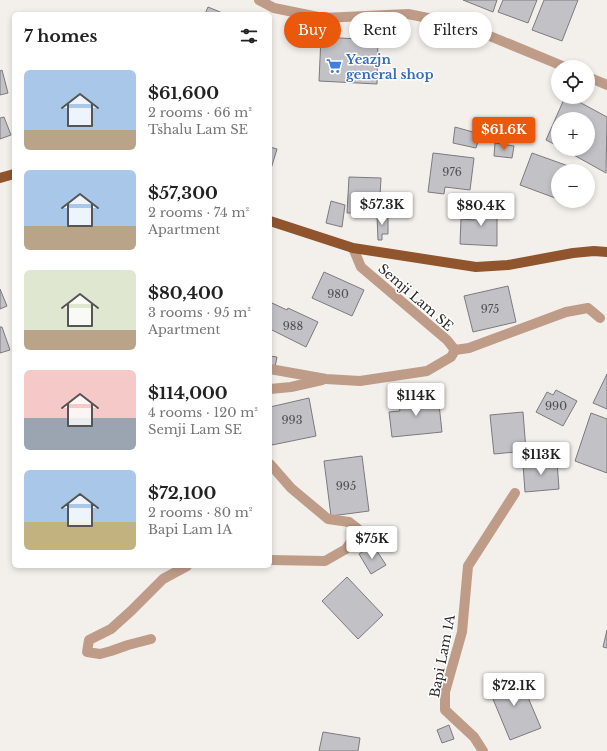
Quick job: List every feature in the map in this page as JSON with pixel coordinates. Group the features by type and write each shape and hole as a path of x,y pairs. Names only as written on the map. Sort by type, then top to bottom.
{"main road":[{"path":"0,178 12,175"},
{"path":"272,222 353,248 476,267 508,265 573,253 594,251 607,252"}],"street":[{"path":"260,0 274,8 323,18 408,14 463,25 551,61"},
{"path":"595,80 607,85"},
{"name":"Semji Lam SE","path":"272,369 326,379 360,381 427,371 451,357 455,350 447,340 361,267 353,248"},
{"path":"455,350 469,348 566,312 588,308 600,318"},
{"name":"Semji Lam SE","path":"272,389 291,387 326,379"},
{"path":"272,466 291,488 328,519 349,522 358,529 346,549 325,561 272,560"},
{"name":"Bapi Lam 1A","path":"483,751 474,737 445,710 445,692 462,632 468,566 515,493"},
{"path":"151,639 128,644 100,654 87,652 90,640 111,629 163,579 183,568"}],"building":[{"path":"463,0 497,0 493,12"},
{"path":"503,0 537,0 528,23 498,12"},
{"path":"544,0 578,0 562,41 532,30"},
{"path":"208,7 220,12 206,12"},
{"path":"341,38 349,38 349,48 378,48 377,84 319,81 320,48 341,48"},
{"path":"2,70 8,93 0,95 0,71"},
{"path":"562,104 583,104 607,117 606,173 595,167 595,164 590,164 576,156 595,156 595,112 558,112"},
{"path":"4,117 11,135 0,139 0,118"},
{"path":"455,127 480,134 476,148 453,143"},
{"path":"551,129 551,142 546,140"},
{"path":"495,143 514,146 512,158 494,156"},
{"path":"272,148 277,149 272,165"},
{"path":"433,153 474,158 470,190 445,187 444,194 428,192"},
{"path":"532,153 563,164 551,164 551,196 520,185"},
{"path":"349,177 381,178 379,213 347,213"},
{"path":"331,201 345,205 342,227 326,223"},
{"path":"476,205 497,206 497,246 460,244 461,219 474,220"},
{"path":"377,216 388,216 388,234 382,234 382,240 378,240"},
{"path":"324,272 364,290 352,316 312,298"},
{"path":"508,286 516,322 473,332 464,296"},
{"path":"0,289 7,306 0,309"},
{"path":"272,303 287,310 288,308 318,322 306,347 272,330"},
{"path":"0,327 2,327 10,350 0,353"},
{"path":"272,356 277,357 275,367 272,366"},
{"path":"607,374 607,409 593,403"},
{"path":"556,390 577,401 563,426 536,412 547,392 553,395"},
{"path":"438,395 442,432 392,437 389,412 400,411 398,399"},
{"path":"309,398 316,436 272,445 272,407"},
{"path":"523,412 526,451 494,454 490,415"},
{"path":"591,413 607,419 607,473 575,461"},
{"path":"362,456 369,511 331,516 324,461"},
{"path":"557,461 559,489 525,492 523,464"},
{"path":"373,545 386,565 371,574 359,554"},
{"path":"347,577 383,615 358,639 322,601"},
{"path":"607,630 607,648 603,647"},
{"path":"518,674 541,728 510,740 488,687"},
{"path":"449,725 454,739 442,743 437,730"},
{"path":"323,732 360,738 358,751 319,751"}],"place":[{"name":"Yeazjn general shop","path":"334,66"}]}
